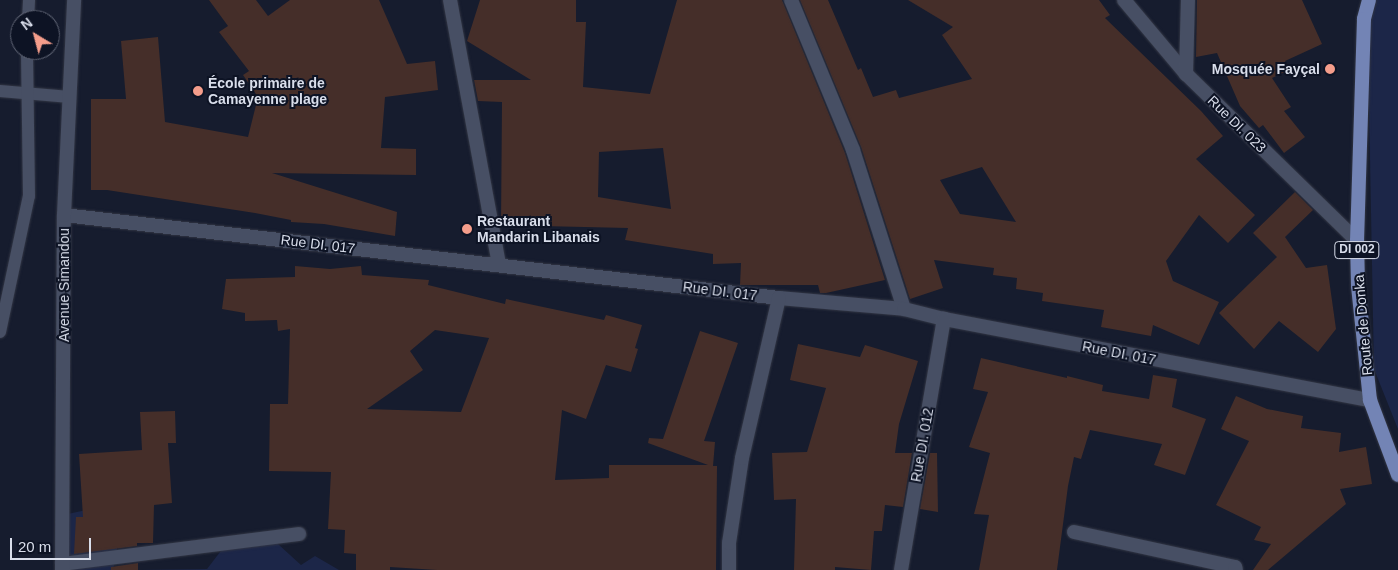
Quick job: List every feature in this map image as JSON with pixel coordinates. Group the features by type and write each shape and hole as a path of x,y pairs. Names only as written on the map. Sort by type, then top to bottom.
{"main road":[{"name":"Route de Donka","path":"1359,0 1364,19"},
{"name":"Route de Donka","path":"1369,0 1364,19 1357,240 1358,286 1370,400 1398,475"}],"street":[{"name":"Avenue Simandou","path":"62,567 64,215 74,0"},
{"path":"450,0 499,265"},
{"path":"790,0 853,150 904,309"},
{"name":"Rue DI. 023","path":"1124,0 1186,74 1357,240"},
{"path":"1186,74 1188,0"},
{"name":"Rue DI. 017","path":"64,215 779,298 904,309 944,320 1370,400"},
{"path":"729,570 729,543 742,458 779,298"},
{"name":"Rue DI. 012","path":"901,570 944,320"},
{"path":"1074,532 1235,567 1236,570"},
{"path":"62,567 298,534"}],"lane":[{"path":"0,332 29,196 27,60"},
{"path":"0,91 70,97"}],"shaded area":[{"path":"1367,0 1398,0 1398,429 1374,369"},
{"path":"91,509 118,544 113,570 62,570 63,515"},
{"path":"267,534 301,565 315,556 339,570 139,570 207,569 230,539"}],"building":[{"path":"209,0 256,0 268,16 290,0 379,0 407,64 435,61 438,90 385,97 381,148 416,149 416,175 272,173 397,212 395,236 324,224 291,222 291,220 255,213 107,190 91,190 91,99 126,99 121,41 158,37 165,122 248,137 258,97 243,75 249,71 219,32 228,26"},
{"path":"480,0 576,0 576,22 586,22 583,87 650,94 677,0 782,0 845,153 885,280 826,293 820,293 818,285 740,285 741,263 713,264 713,254 625,240 628,228 501,225 502,102 478,101 474,80 531,80 467,41","holes":["663,148 671,209 598,197 599,152"]},
{"path":"800,0 828,0 858,70 861,68 873,97 896,90 899,98 972,79 942,35 953,27 908,0 1099,0 1110,15 1105,18 1201,111 1223,136 1196,159 1255,215 1228,243 1199,215 1166,261 1173,281 1219,302 1199,345 1153,325 1151,336 1101,327 1104,310 1042,301 1043,293 1016,289 1017,278 993,275 994,268 934,260 943,288 910,299 861,147","holes":["982,167 1016,222 960,214 940,180"]},
{"path":"1197,0 1302,0 1322,44 1285,61 1289,70 1272,78 1291,107 1284,111 1305,137 1284,153 1263,125 1259,128 1240,106 1217,53 1196,57"},
{"path":"1295,192 1313,210 1285,237 1306,268 1327,265 1336,329 1318,352 1279,321 1254,349 1219,313 1277,257 1253,233"},
{"path":"295,266 330,269 361,266 362,275 429,280 428,285 505,304 506,299 604,320 606,315 642,325 635,348 638,349 631,372 606,365 586,419 562,410 555,480 609,478 609,465 708,465 648,443 649,438 663,439 700,331 738,343 704,441 715,442 713,466 717,466 716,570 437,570 390,567 390,570 356,570 356,554 344,553 345,530 328,529 331,472 269,471 270,404 288,404 290,329 278,331 277,320 245,321 245,313 222,309 226,279 295,277","holes":["435,330 489,338 461,412 367,409 423,370 410,351"]},
{"path":"798,344 860,357 865,345 918,361 899,424 895,453 912,453 903,507 885,505 882,531 874,531 871,570 835,567 835,570 794,570 796,499 774,500 772,453 807,452 826,388 790,380"},
{"path":"981,358 1103,385 1102,391 1149,399 1153,375 1177,379 1172,407 1206,419 1185,475 1154,465 1162,444 1090,430 1081,459 1074,457 1068,486 1057,570 979,570 989,515 974,514 990,453 969,447 988,392 973,389"},
{"path":"1236,396 1267,409 1303,416 1301,428 1341,433 1339,452 1366,447 1372,484 1340,489 1346,504 1268,570 1253,570 1271,544 1254,540 1261,527 1216,505 1249,441 1221,429"},
{"path":"175,411 176,443 168,443 172,503 154,505 153,543 137,543 137,546 74,554 76,517 83,517 79,454 142,450 140,412"},
{"path":"930,453 937,453 938,512 920,509"},
{"path":"138,563 138,570 111,570 111,567"}],"place":[{"name":"Mosquée Fayçal","path":"1330,69"},
{"name":"École primaire de Camayenne plage","path":"198,91"},
{"name":"Restaurant Mandarin Libanais","path":"467,229"}]}
